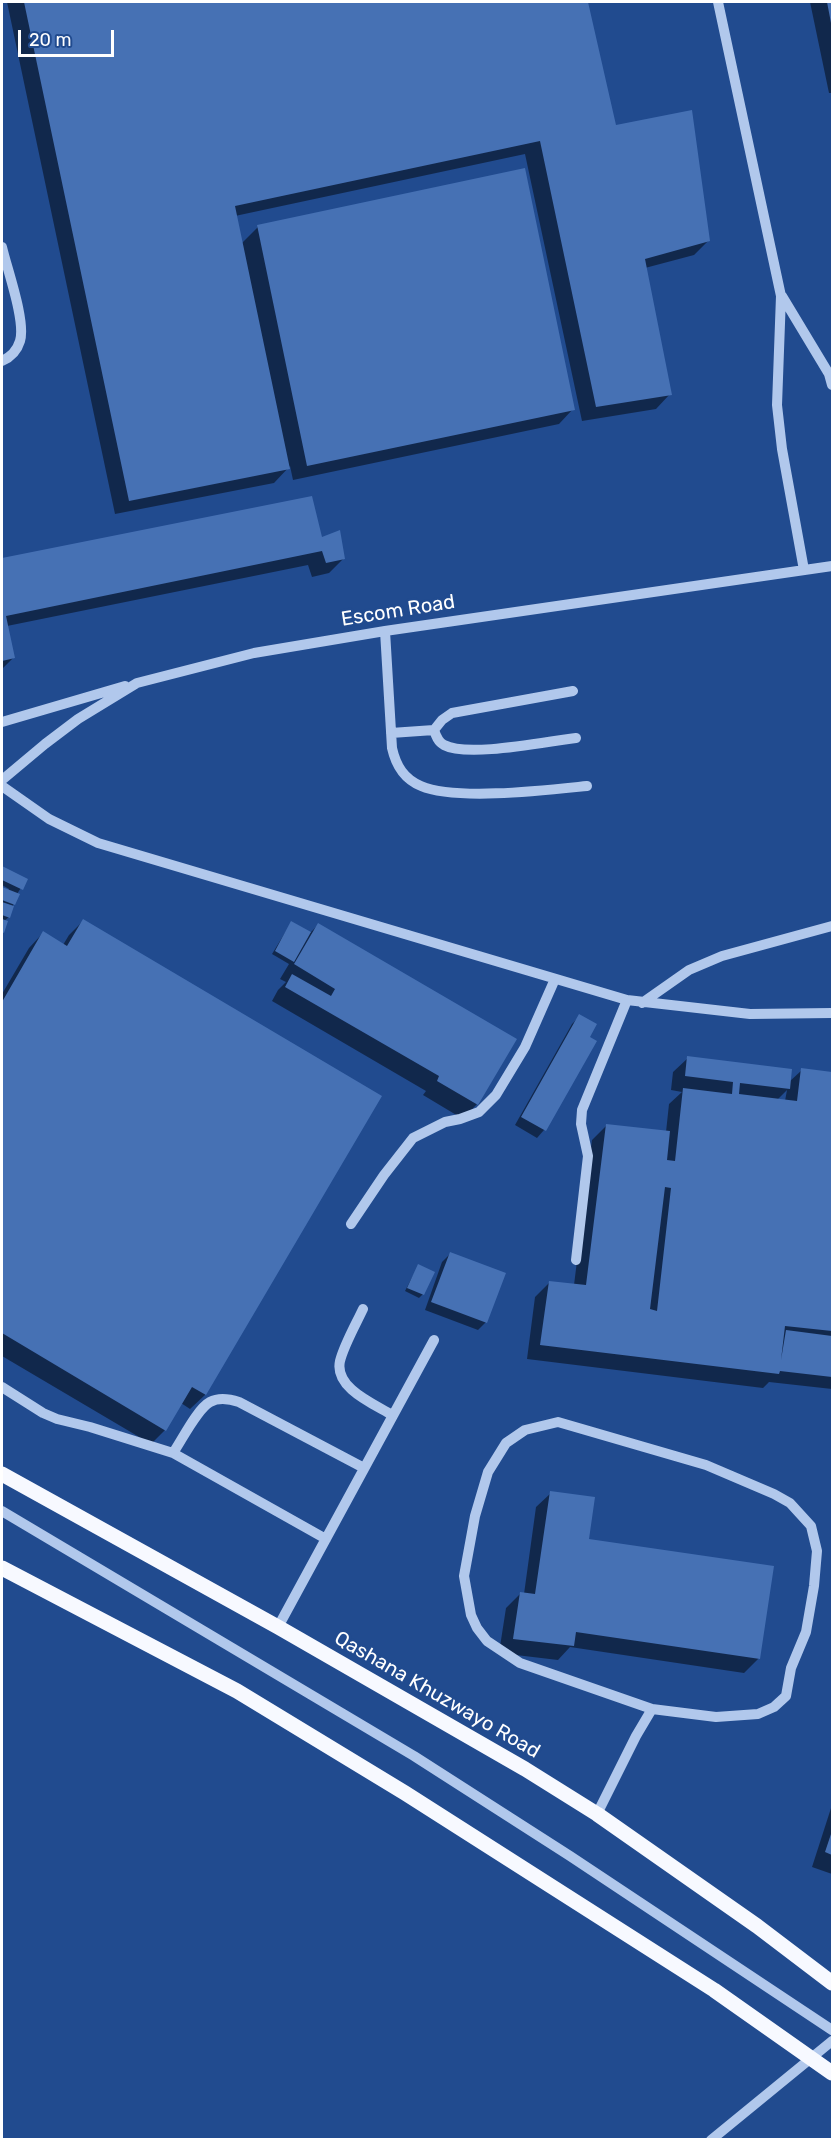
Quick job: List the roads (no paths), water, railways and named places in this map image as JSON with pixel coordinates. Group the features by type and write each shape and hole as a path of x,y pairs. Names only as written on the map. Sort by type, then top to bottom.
{"main road":[{"name":"Qashana Khuzwayo Road","path":"2,1474 525,1769 597,1814 757,1926 832,1983"},
{"path":"2,1568 237,1691 405,1793 714,1990 832,2073"}],"street":[{"path":"718,2 782,296 777,405 782,449 804,570"},
{"path":"2,247 20,317 21,331 11,357 2,361"},
{"path":"782,296 829,374 832,385"},
{"name":"Escom Road","path":"2,780 78,719 137,683 254,653 385,630 832,566"},
{"path":"385,630 392,748 403,774 422,786 446,793 587,786"},
{"path":"2,722 137,683"},
{"path":"391,733 434,730 452,713 573,691"},
{"path":"434,730 437,739 445,746 466,750 576,738"},
{"path":"2,786 49,819 98,843 627,1000 750,1014 832,1013"},
{"path":"642,1003 689,970 722,956 832,926"},
{"path":"351,1224 384,1175 413,1138 445,1122 479,1112 496,1095 525,1047 555,979"},
{"path":"576,1260 588,1156 581,1124 582,1110 627,1000"},
{"path":"363,1309 340,1361 340,1371 342,1378 353,1390 392,1415"},
{"path":"278,1628 434,1340"},
{"path":"2,1387 50,1416 173,1453 326,1539"},
{"path":"173,1453 202,1408 211,1401 231,1400 239,1401 364,1468"},
{"path":"558,1422 706,1465 790,1503 811,1526 817,1551 814,1586 806,1632 791,1668 786,1696 774,1707 758,1714 716,1717 652,1709 520,1663 487,1641 471,1615 464,1576 475,1516 488,1472 506,1443 525,1430 558,1422"},
{"path":"2,1511 414,1756 570,1856 832,2030"},
{"path":"597,1814 652,1709"},
{"path":"711,2139 832,2041"}]}
